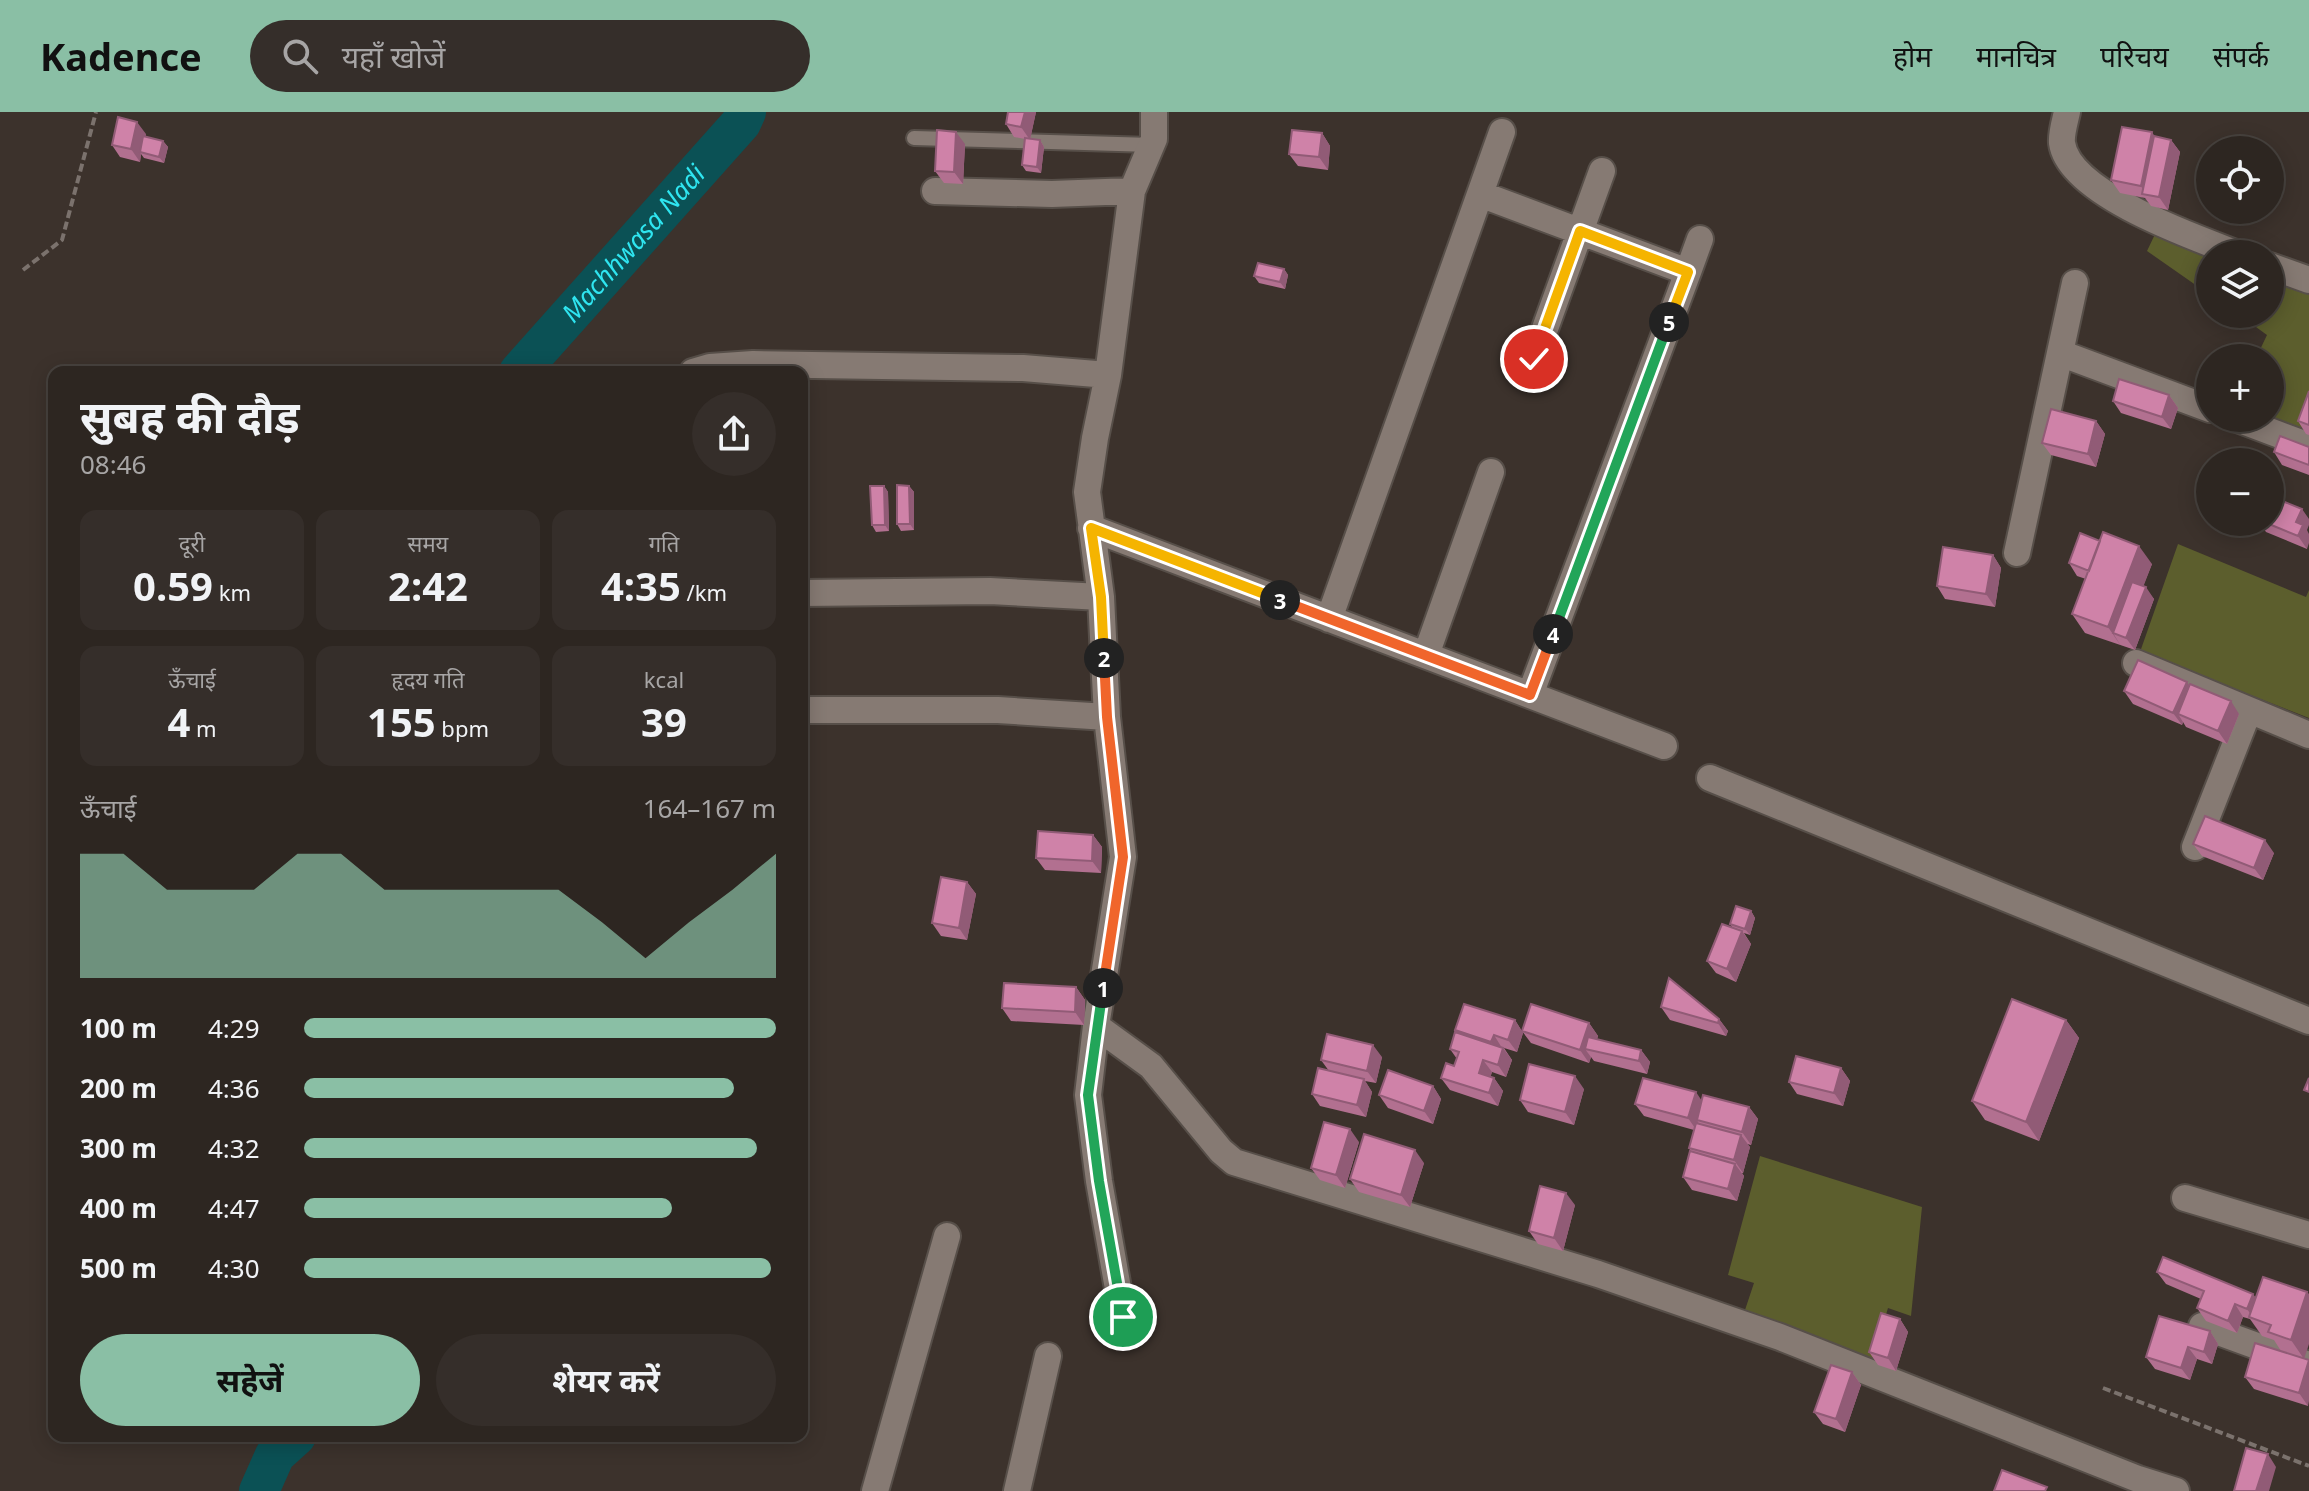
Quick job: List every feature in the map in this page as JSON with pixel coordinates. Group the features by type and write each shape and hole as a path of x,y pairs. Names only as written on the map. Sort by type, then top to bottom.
{"street":[{"path":"1123,1317 1099,1181 1088,1095 1123,857 1107,717 1101,597 1087,492 1108,375 1132,191 1154,139 1154,112"},
{"path":"2067,112 2062,143 2092,185 2135,212 2204,240"},
{"path":"1329,619 1502,132"},
{"path":"1534,359 1602,171"},
{"path":"935,191 1052,194 1132,191"},
{"path":"1480,194 1688,272"},
{"path":"1530,695 1700,239"},
{"path":"2284,271 2309,280"},
{"path":"2017,553 2075,283"},
{"path":"2060,353 2196,404"},
{"path":"724,366 1023,368 1108,375"},
{"path":"2272,432 2309,446"},
{"path":"1426,655 1491,472"},
{"path":"1091,528 1664,746"},
{"path":"808,593 990,591 1101,597"},
{"path":"2136,663 2309,735"},
{"path":"808,710 998,710 1107,717"},
{"path":"2195,847 2249,710"},
{"path":"1710,778 2309,1021"},
{"path":"1096,1026 1151,1066 1221,1151 1234,1162 1598,1274 1780,1337 2176,1491"},
{"path":"2185,1198 2309,1235"},
{"path":"875,1491 947,1236"},
{"path":"2202,1326 2309,1365"},
{"path":"1017,1491 1048,1356"}],"lane":[{"path":"914,138 1152,145"}],"path":[{"path":"23,270 62,240 96,112"},
{"path":"2103,1388 2309,1466"}],"green space":[{"path":"2158,228 2196,247 2196,285 2147,251"},
{"path":"2284,277 2309,286 2309,408 2299,435 2284,426 2284,344 2263,344 2267,335 2257,328 2284,328"},
{"path":"2178,544 2306,597 2309,590 2309,718 2140,652"},
{"path":"1760,1156 1922,1207 1911,1316 1888,1308 1872,1360 1744,1313 1754,1283 1728,1275"}],"building":[{"path":"1008,112 1025,112 1021,127 1006,124"},
{"path":"118,117 137,122 131,149 112,145"},
{"path":"2122,127 2152,132 2141,186 2111,180"},
{"path":"937,130 956,132 954,172 935,171"},
{"path":"1292,130 1322,133 1319,157 1289,154"},
{"path":"143,136 163,141 159,157 140,152"},
{"path":"2154,136 2171,140 2159,197 2142,194"},
{"path":"1025,138 1040,140 1037,167 1022,165"},
{"path":"1258,263 1284,269 1280,282 1254,276"},
{"path":"2119,379 2169,395 2162,417 2113,401"},
{"path":"2309,391 2309,425 2298,421"},
{"path":"2051,409 2096,421 2088,454 2042,443"},
{"path":"2280,436 2309,447 2309,465 2284,456 2284,448 2276,448"},
{"path":"897,485 909,486 910,524 897,524"},
{"path":"870,486 884,486 885,525 872,525"},
{"path":"2284,502 2302,509 2296,522 2303,525 2298,536 2284,530"},
{"path":"2103,532 2139,546 2108,627 2072,614"},
{"path":"2080,533 2100,541 2089,571 2069,563"},
{"path":"1943,547 1993,555 1986,594 1937,586"},
{"path":"2132,582 2146,587 2126,638 2113,633"},
{"path":"2138,660 2187,682 2173,713 2124,691"},
{"path":"2190,684 2231,701 2218,731 2178,714"},
{"path":"2205,816 2265,840 2254,868 2193,844"},
{"path":"1038,831 1093,835 1092,861 1036,858"},
{"path":"941,877 967,882 959,928 932,923"},
{"path":"1736,906 1751,911 1745,929 1730,924"},
{"path":"1722,924 1742,931 1727,969 1707,961"},
{"path":"1669,978 1719,1019 1718,1023 1661,1007"},
{"path":"1004,983 1076,987 1075,1012 1002,1008"},
{"path":"2012,999 2066,1020 2026,1122 1972,1101"},
{"path":"1464,1004 1515,1020 1508,1040 1494,1035 1491,1042 1455,1030"},
{"path":"1531,1004 1589,1023 1580,1050 1522,1031"},
{"path":"1455,1032 1503,1048 1498,1065 1483,1060 1479,1073 1494,1078 1489,1093 1441,1078 1446,1063 1454,1066 1459,1052 1450,1049"},
{"path":"1327,1034 1373,1045 1367,1071 1321,1060"},
{"path":"1588,1037 1641,1050 1639,1061 1585,1049"},
{"path":"1796,1056 1841,1068 1834,1093 1789,1082"},
{"path":"1529,1064 1575,1076 1565,1112 1520,1100"},
{"path":"1318,1068 1364,1079 1357,1105 1312,1094"},
{"path":"1388,1070 1433,1086 1424,1111 1379,1095"},
{"path":"1643,1078 1696,1092 1688,1118 1635,1104"},
{"path":"1703,1095 1749,1107 1742,1132 1697,1120"},
{"path":"1324,1122 1350,1129 1336,1175 1311,1168"},
{"path":"1696,1123 1741,1135 1734,1160 1689,1148"},
{"path":"1364,1134 1415,1150 1401,1195 1350,1179"},
{"path":"1690,1151 1735,1164 1728,1189 1683,1177"},
{"path":"1540,1186 1566,1193 1554,1238 1529,1231"},
{"path":"2163,1257 2253,1294 2247,1309 2235,1304 2228,1321 2197,1308 2204,1291 2157,1272"},
{"path":"2263,1277 2307,1292 2291,1340 2268,1332 2271,1325 2249,1317"},
{"path":"1881,1313 1900,1319 1888,1358 1869,1352"},
{"path":"2159,1316 2210,1331 2204,1352 2188,1347 2181,1368 2146,1357"},
{"path":"2255,1343 2309,1360 2299,1393 2245,1377"},
{"path":"1831,1365 1852,1372 1836,1419 1814,1412"},
{"path":"2246,1448 2268,1454 2256,1491 2234,1491"},
{"path":"2002,1470 2047,1487 2045,1491 1994,1491"}],"waterway":[{"name":"Machhwasa Nadi","path":"524,366 741,123 746,112"},
{"name":"Machhwasa Nadi","path":"259,1491 275,1455 289,1442"}],"route":[{"path":"1123,1317 1099,1181 1088,1095 1123,857 1107,717 1101,597 1091,528 1530,695 1688,272 1580,231 1534,359"}]}
